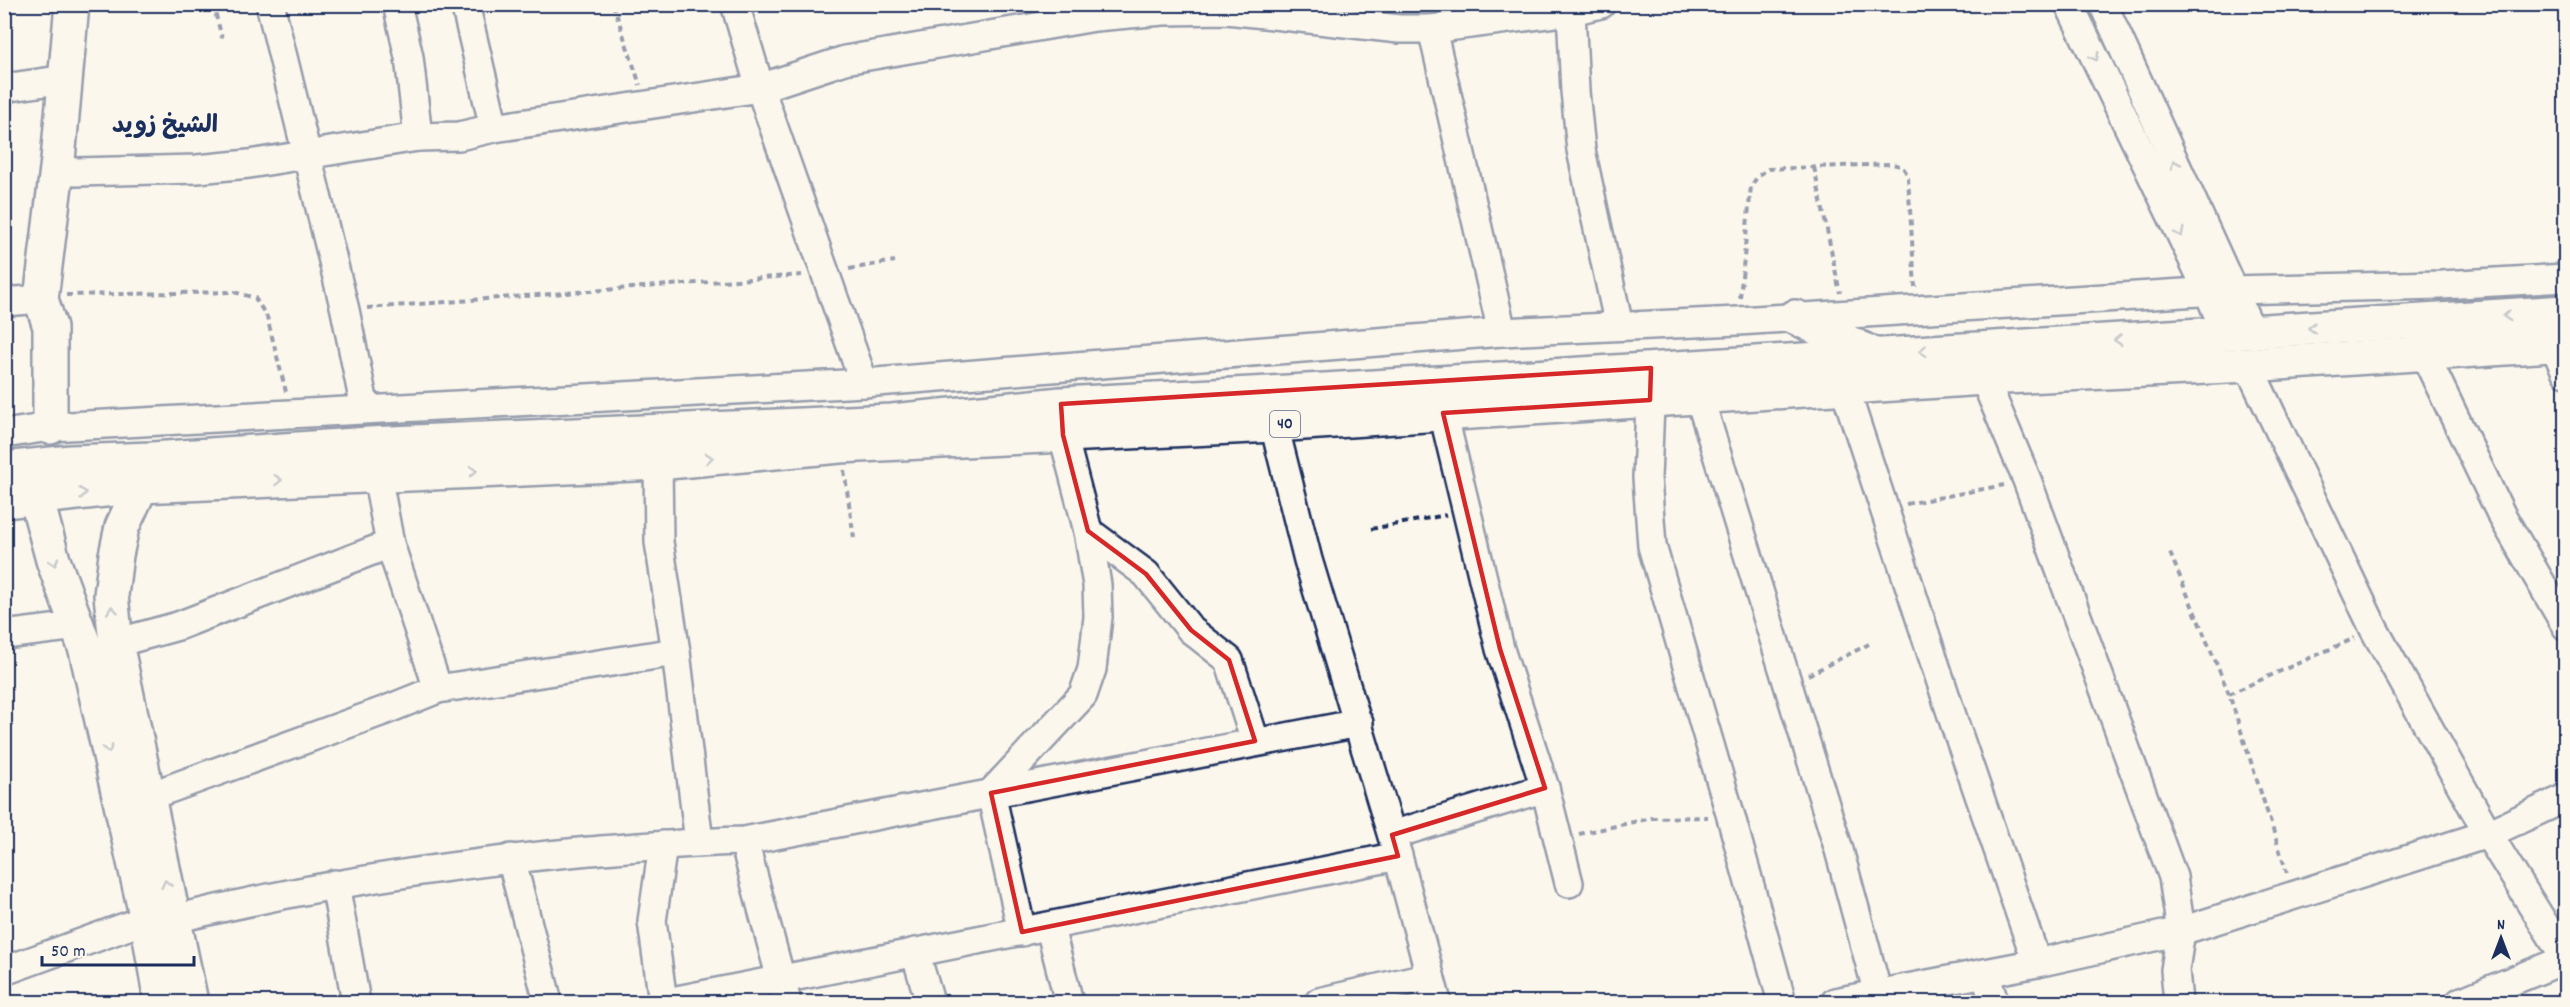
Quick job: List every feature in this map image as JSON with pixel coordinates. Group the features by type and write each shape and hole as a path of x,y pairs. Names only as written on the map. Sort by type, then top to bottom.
{"main road":[{"path":"50,427 51,307 72,4"},
{"path":"51,307 67,228 75,172 92,4"},
{"name":"40","path":"4,501 141,486 658,463 840,446 1325,390 2565,312"},
{"path":"1795,318 1871,354"},
{"name":"40","path":"4,469 369,444 892,421 1062,420 1274,425 1984,378 2248,365 2424,353 2562,354"},
{"path":"43,465 38,479 36,497 53,560 86,650 160,919 191,1002"},
{"path":"141,486 122,526 111,595 116,643 147,796 160,919 162,1002"}],"street":[{"path":"270,4 345,310 365,409"},
{"path":"397,4 409,57 418,137"},
{"path":"465,4 494,128"},
{"path":"735,4 760,88 864,383"},
{"path":"75,172 197,169 306,157 418,137 459,136 494,128 760,88 845,60 1095,17 1163,11 1227,10 1399,29 1432,29 1571,11 1601,4"},
{"path":"2069,4 2220,292"},
{"path":"2103,4 2220,292 2239,333"},
{"path":"1571,11 1581,150 1619,326"},
{"path":"1432,29 1502,332"},
{"path":"4,88 66,80"},
{"path":"4,434 50,427 864,383 1502,332 1795,318 1917,308 2220,292 2442,285 2565,278"},
{"path":"4,302 51,307"},
{"path":"1321,347 1325,390"},
{"path":"2424,353 2501,514 2565,626"},
{"path":"2248,365 2374,629 2488,834 2565,959 2460,1002"},
{"path":"1651,368 1647,478 1652,546 1782,1002"},
{"path":"1984,378 2026,480 2166,854 2180,909 2181,931 2175,970 2178,1002"},
{"path":"1845,388 1955,725 2037,963"},
{"path":"1699,396 1839,850 1878,994"},
{"path":"1443,413 1500,650 1545,788 1569,883"},
{"path":"991,793 1083,695 1092,669 1098,617 1096,585 1088,531 1062,420"},
{"path":"1274,425 1308,560 1395,845 1437,1002"},
{"path":"658,463 659,542 676,652 699,842"},
{"path":"377,475 390,544 438,689"},
{"path":"1088,531 1146,574 1191,630 1228,660 1255,741"},
{"path":"116,643 178,626 390,544"},
{"path":"4,635 77,626"},
{"path":"147,796 438,689 676,652"},
{"path":"4,971 160,919 335,884 511,858 699,842 744,841 1255,741 1359,723"},
{"path":"663,845 652,921 665,1002 784,992 915,952 1050,927 1395,845 1545,788"},
{"path":"991,793 1022,932"},
{"path":"1835,1002 2037,963 2181,931 2488,834 2565,798"},
{"path":"744,841 784,992"},
{"path":"511,858 548,1002"},
{"path":"335,884 356,1002"},
{"path":"1050,927 1069,1002"},
{"path":"915,952 930,1002"},
{"path":"1985,973 1994,1002"},
{"path":"1318,1002 1430,976"}],"path":[{"path":"213,4 222,38"},
{"path":"613,4 646,106"},
{"path":"1738,321 1750,186 1768,169 1890,164 1899,165 1905,169 1908,178 1917,308"},
{"path":"1814,167 1844,314"},
{"path":"345,310 824,273 895,261"},
{"path":"51,307 234,292 255,298 267,318 291,413"},
{"path":"840,446 854,538"},
{"path":"1884,509 2026,480"},
{"path":"1371,529 1467,511"},
{"path":"2170,553 2229,694 2294,897"},
{"path":"2229,694 2374,629"},
{"path":"1788,685 1869,644"},
{"path":"1558,839 1652,818 1731,817"}],"highlighted area":[{"path":"1651,368 1650,400 1443,413 1500,649 1545,788 1392,835 1398,856 1022,932 991,793 1255,741 1229,660 1191,630 1146,574 1088,531 1063,435 1061,404"}],"district":[{"name":"الشيخ زويد","path":"165,127"}]}
